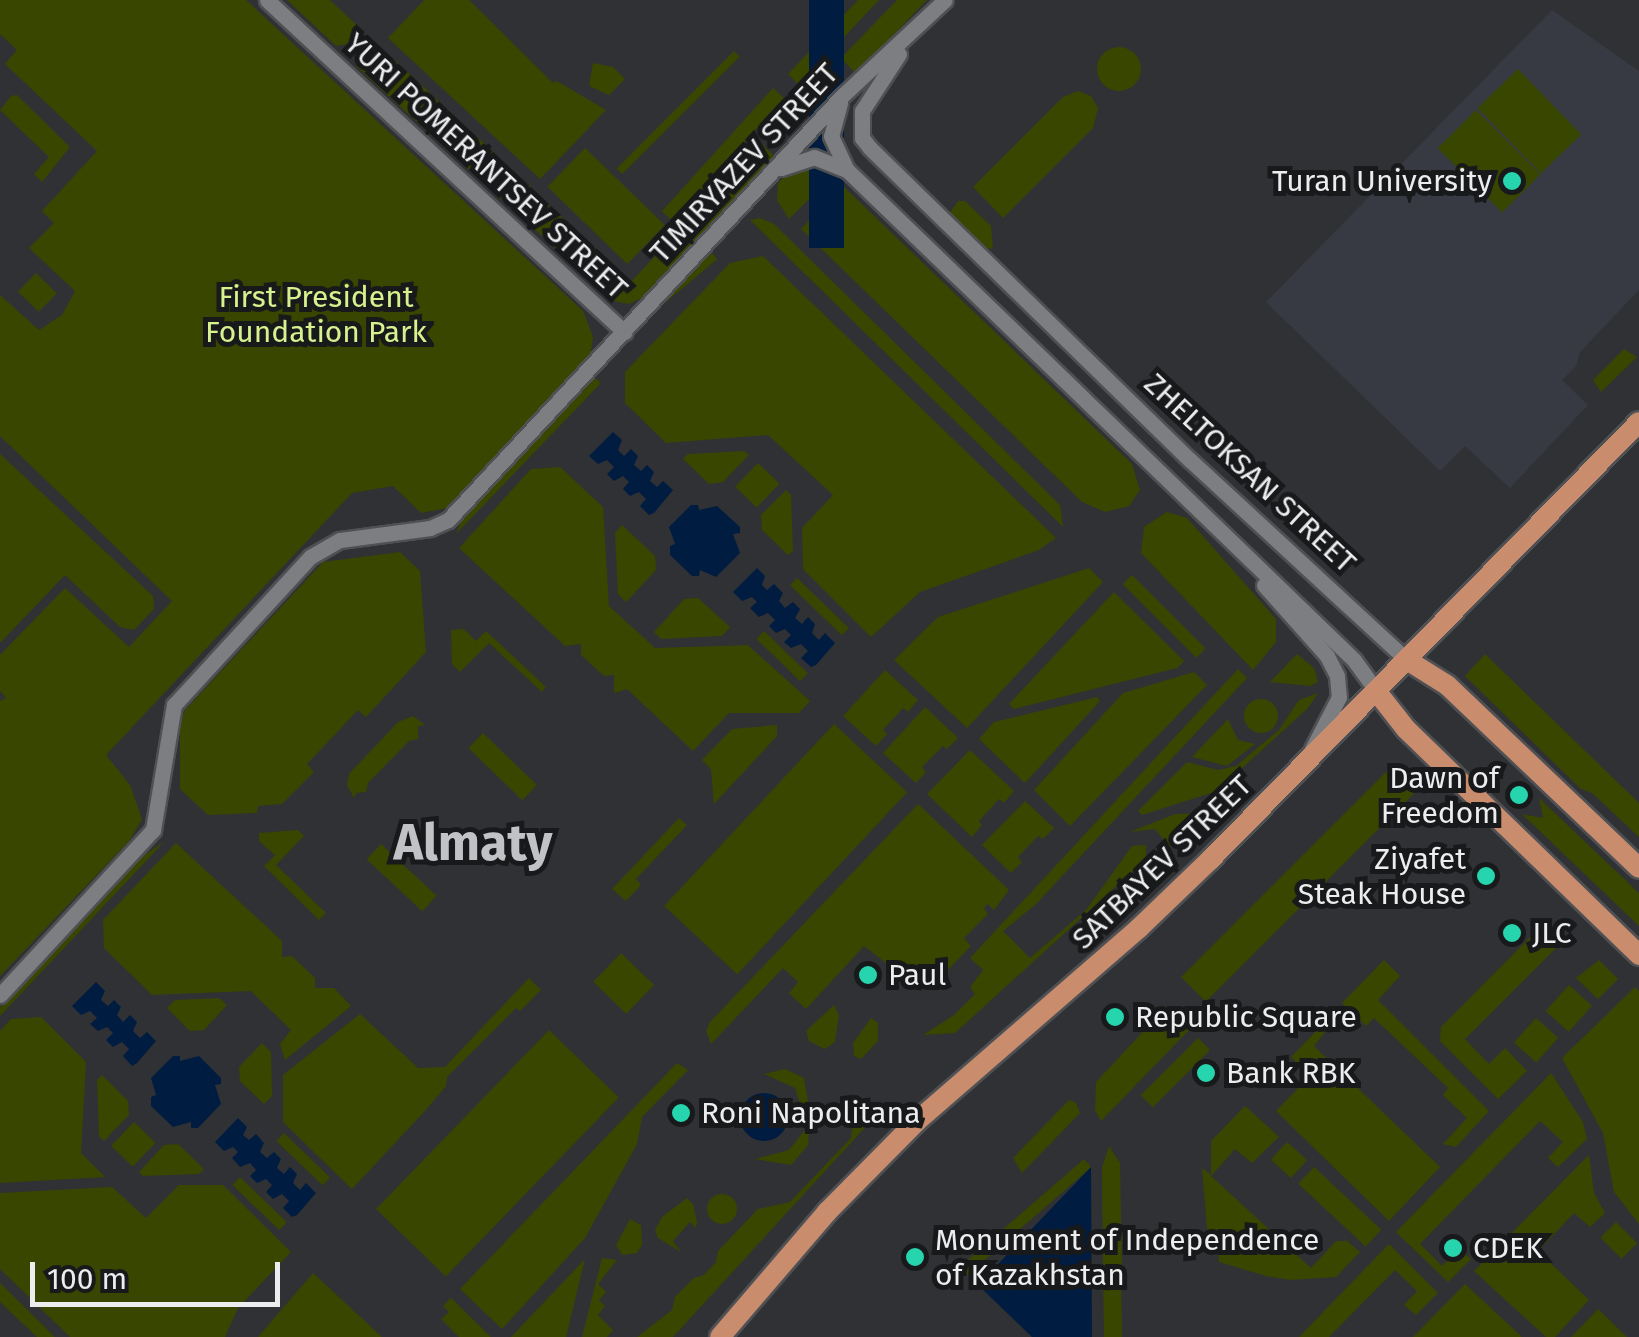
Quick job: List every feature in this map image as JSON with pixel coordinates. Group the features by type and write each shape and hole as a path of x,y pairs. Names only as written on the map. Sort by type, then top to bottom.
{"main road":[{"name":"SATBAYEV STREET","path":"720,1337 827,1212 916,1122 1128,939 1302,768 1639,422"},
{"name":"ZHELTOKSAN STREET","path":"1407,660 1448,684 1639,868"},
{"path":"1377,692 1406,728 1639,955"}],"street":[{"name":"YURI POMERANTSEV STREET","path":"266,0 624,332"},
{"name":"TIMIRYAZEV STREET","path":"624,332 844,95 945,0"},
{"name":"TIMIRYAZEV STREET","path":"870,97 910,37"},
{"path":"844,95 832,136 846,170"},
{"name":"ZHELTOKSAN STREET","path":"870,97 860,125 870,148 1190,460 1407,660"},
{"path":"760,182 802,158 814,157 846,170"},
{"name":"ZHELTOKSAN STREET","path":"846,170 1354,660 1377,692"},
{"path":"0,995 153,830 174,705 297,571 320,549 340,540 430,528 448,520 624,332"},
{"path":"1169,480 1190,460"},
{"path":"1207,517 1336,670 1339,698 1302,768"}],"shaded area":[{"name":"Turan University","path":"1552,10 1639,71 1639,290 1580,352 1576,366 1562,380 1588,405 1510,488 1465,446 1440,471 1266,302"}],"green space":[{"name":"First President Foundation Park","path":"0,0 246,0 583,311 593,337 590,358 448,508 421,513 393,486 352,493 106,755 130,785 142,819 130,840 0,976 0,701 6,698 0,691 0,655 65,588 129,647 172,601 0,436 0,295 39,330 62,315 75,291 29,248 54,223 42,211 97,151 5,64 17,50 0,34"},
{"path":"287,0 330,0 362,30 349,44 336,46"},
{"path":"424,0 469,0 553,83 557,81 606,110 540,179 388,38"},
{"path":"858,0 879,0 799,85 788,74"},
{"path":"897,0 927,0 856,74 841,58"},
{"path":"372,39 532,188 520,200 513,205 504,202 357,67 356,55"},
{"path":"1119,47 1134,54 1141,69 1134,84 1119,91 1104,84 1097,69 1104,54"},
{"path":"734,51 740,57 622,174 617,168"},
{"path":"593,63 613,67 625,79 609,95 589,86"},
{"path":"1518,69 1581,134 1541,173 1478,108"},
{"path":"773,88 784,98 673,221 662,211"},
{"path":"1078,91 1091,96 1098,108 1093,128 1003,218 973,187 1063,97"},
{"path":"17,95 70,147 42,182 34,174 49,157 0,110 11,96"},
{"path":"1476,110 1540,174 1502,213 1438,148"},
{"path":"761,143 776,158 646,296 629,304 613,301"},
{"path":"585,148 665,225 627,264 547,187"},
{"path":"807,165 832,176 789,219 777,200 778,183 790,171"},
{"path":"843,186 1132,464 1140,490 1129,506 1105,512 1082,502 801,229"},
{"path":"539,196 621,272 602,292 525,220 525,212"},
{"path":"958,201 965,201 991,226 993,249 986,248 949,214"},
{"path":"760,218 774,224 1060,505 1063,527 750,220"},
{"path":"712,253 717,259 594,363 589,356"},
{"path":"763,256 1056,538 1039,550 920,592 871,637 803,569 802,528 833,495 768,435 666,443 625,403 625,372 730,263"},
{"path":"36,273 57,293 39,312 18,292"},
{"path":"1624,349 1637,357 1601,392 1593,380"},
{"path":"595,378 601,383 456,534 464,515"},
{"path":"744,451 749,455 723,482 709,484 683,459 688,454"},
{"path":"0,454 153,596 154,609 134,630 120,627 65,575 0,643"},
{"path":"758,463 780,484 757,508 735,487"},
{"path":"560,467 603,507 609,606 655,648 748,645 810,701 799,713 729,713 693,751 627,689 614,693 614,675 604,676 581,655 581,644 565,646 459,548 531,469"},
{"path":"786,490 791,495 793,551 788,555 762,530 761,515"},
{"path":"1167,512 1187,518 1276,619 1276,642 1253,670 1141,553 1144,527"},
{"path":"622,525 655,556 656,570 626,602 618,594 615,533"},
{"path":"400,552 420,571 426,652 366,717 358,710 307,764 314,772 282,804 258,806 257,813 208,815 180,789 180,723 185,710 323,562"},
{"path":"1089,568 1103,582 967,728 894,660 938,617"},
{"path":"1132,575 1206,649 1196,658 1123,584"},
{"path":"797,578 849,628 842,635 790,585"},
{"path":"1114,592 1184,661 1177,668 1014,709 1009,704"},
{"path":"698,598 730,627 722,636 661,639 654,632 684,599"},
{"path":"464,629 476,641 486,631 546,687 542,692 489,643 460,672 452,664 451,630"},
{"path":"764,631 808,673 800,681 756,639"},
{"path":"1297,654 1314,668 1318,682 1310,686 1270,682"},
{"path":"1485,654 1639,803 1639,837 1592,793 1581,789 1465,676"},
{"path":"1238,669 1247,678 1036,904 1003,931 1030,958 1086,910 1132,846 1146,845 1146,859 955,1033 923,1035 954,1015 975,994 970,987 983,970 970,958"},
{"path":"885,670 918,700 908,712 903,708 883,730 887,734 876,746 843,716"},
{"path":"1194,672 1207,685 1070,826 1034,790 1123,693"},
{"path":"1318,693 1308,708 1217,791 1142,815 1138,811 1187,762 1218,770 1236,766 1279,730 1299,700"},
{"path":"1097,697 1100,701 1025,783 979,739 994,722"},
{"path":"1261,699 1273,704 1278,716 1273,728 1261,733 1249,728 1244,716 1249,704"},
{"path":"925,707 958,738 947,749 943,746 922,767 926,772 916,783 883,753"},
{"path":"413,716 425,725 418,726 418,739 409,741 368,783 366,792 356,793 354,798 347,785 349,774 398,722"},
{"path":"1228,719 1238,740 1255,744 1227,766 1192,757"},
{"path":"834,724 907,792 737,974 664,906"},
{"path":"777,725 777,736 714,804 711,769 702,760 732,729"},
{"path":"483,733 537,785 522,800 468,748"},
{"path":"970,750 1014,791 1004,803 999,799 979,821 982,825 972,837 927,794"},
{"path":"1389,769 1414,794 1206,1002 1181,977"},
{"path":"1539,798 1639,893 1639,926 1522,814 1543,818"},
{"path":"1025,801 1054,828 1043,839 1038,836 1018,857 1022,862 1011,873 982,845"},
{"path":"918,804 1009,890 994,910 988,904 984,908 988,914 964,938 971,946 945,973 927,980 900,974 864,946 806,1009 789,993 798,982 783,968 711,1044 706,1031 710,1022"},
{"path":"1210,813 1163,852 1164,840 1155,829 1130,832 1175,814"},
{"path":"679,818 687,825 636,879 641,885 626,901 612,889"},
{"path":"298,830 304,836 276,865 326,913 319,920 264,866 275,855 259,841 259,833"},
{"path":"164,842 0,1016 0,1007 141,857"},
{"path":"176,843 282,941 282,957 292,956 315,978 315,988 334,988 351,1006 285,1060 280,1044 291,1030 251,991 152,995 104,948 103,920"},
{"path":"381,844 437,896 422,911 367,859"},
{"path":"1546,921 1566,938 1465,1039 1489,1064 1505,1048 1527,1071 1498,1099 1440,1041 1441,1027"},
{"path":"621,953 654,985 626,1014 593,982"},
{"path":"1384,960 1400,976 1378,1000 1489,1111 1456,1147 1443,1144 1467,1118 1443,1095 1448,1088 1374,1018 1366,1026 1342,1003"},
{"path":"1599,960 1618,979 1598,999 1576,978"},
{"path":"529,978 541,990 520,1011 516,1008 447,1077 446,1086 424,1112 352,1189 283,1122 283,1075 360,1014 418,1068 445,1067"},
{"path":"1569,985 1592,1006 1569,1032 1546,1011"},
{"path":"1635,987 1639,991 1639,1224 1614,1192 1603,1133 1562,1058"},
{"path":"219,998 227,1005 204,1030 190,1031 167,1008 175,1000"},
{"path":"834,1005 839,1015 835,1042 825,1049 809,1041 806,1031"},
{"path":"1167,1006 1190,1029 1101,1121 1095,1110 1096,1082"},
{"path":"41,1017 86,1062 81,1153 105,1177 0,1183 0,1031 11,1019"},
{"path":"871,1018 878,1023 878,1041 861,1059 854,1056 853,1043"},
{"path":"1536,1018 1558,1038 1536,1063 1514,1043"},
{"path":"1320,1027 1325,1032 1314,1046 1440,1167 1389,1221 1276,1111 1310,1076 1291,1057"},
{"path":"549,1030 619,1097 446,1276 376,1209"},
{"path":"1198,1038 1210,1050 1153,1107 1141,1095"},
{"path":"262,1043 271,1052 272,1096 264,1104 240,1081 239,1067"},
{"path":"677,1063 688,1070 642,1117 637,1144 585,1238 502,1329 460,1289"},
{"path":"785,1069 804,1078 811,1120 805,1119 795,1088 764,1074"},
{"path":"1551,1073 1583,1122 1587,1139 1558,1167 1548,1158 1563,1142 1540,1121 1420,1244 1442,1266 1459,1249 1471,1259 1448,1282 1396,1232"},
{"path":"102,1075 128,1101 129,1115 104,1141 99,1136 97,1080"},
{"path":"1069,1100 1076,1103 1080,1113 1022,1173 1013,1158"},
{"path":"866,1101 870,1122 673,1337 637,1337 672,1310 675,1297 694,1278 704,1275 716,1262 718,1251 758,1209 790,1202 851,1138 854,1114"},
{"path":"1245,1106 1279,1137 1252,1163 1235,1149 1211,1176 1311,1268 1336,1241 1347,1241 1360,1252 1336,1277 1291,1280 1266,1276 1219,1262 1218,1253 1209,1253 1202,1168 1211,1175 1211,1141"},
{"path":"134,1122 156,1143 133,1167 111,1146"},
{"path":"804,1131 809,1133 808,1145 791,1165 755,1159 789,1150"},
{"path":"284,1133 330,1177 322,1185 276,1141"},
{"path":"1287,1142 1307,1160 1291,1178 1271,1160"},
{"path":"178,1144 204,1169 199,1174 143,1176 139,1172 164,1145"},
{"path":"1109,1146 1120,1163 1122,1270 1103,1272 1102,1168"},
{"path":"1589,1155 1594,1193 1605,1213 1590,1227 1574,1213 1538,1251 1589,1300 1555,1337 1546,1337 1474,1271"},
{"path":"1084,1159 1091,1167 967,1276 959,1267"},
{"path":"1314,1167 1381,1230 1366,1247 1298,1184"},
{"path":"240,1177 287,1222 279,1230 232,1185"},
{"path":"179,1185 223,1185 291,1252 238,1308 225,1337 70,1337 0,1269 0,1193 112,1187 146,1218"},
{"path":"722,1194 736,1203 737,1209 728,1223 722,1224 708,1215 707,1209 716,1195"},
{"path":"687,1198 693,1204 697,1222 696,1228 690,1222 673,1241 681,1252 658,1238 655,1230 662,1217"},
{"path":"630,1219 641,1225 642,1245 637,1253 622,1255 616,1245"},
{"path":"1616,1222 1637,1243 1622,1259 1600,1238"},
{"path":"1389,1244 1438,1293 1416,1315 1404,1305 1417,1291 1395,1270 1329,1337 1299,1337"},
{"path":"602,1258 617,1260 598,1284 606,1292 599,1300 605,1306 598,1315 613,1330 607,1337 582,1337"},
{"path":"585,1259 566,1337 511,1337"},
{"path":"313,1273 382,1337 258,1337"},
{"path":"1103,1277 1121,1277 1122,1337 1104,1337"},
{"path":"0,1283 55,1337 37,1337 0,1302"},
{"path":"1465,1284 1522,1337 1413,1337"},
{"path":"451,1298 491,1337 459,1337 441,1319 449,1312 443,1306"},
{"path":"1598,1309 1627,1337 1571,1337"}],"water":[{"path":"809,0 844,0 844,248 809,248"},
{"path":"613,432 622,440 618,450 624,456 631,449 638,456 634,465 641,471 647,465 654,472 650,481 657,487 663,481 673,490 654,513 649,515 640,506 646,499 639,492 630,496 623,489 629,482 623,476 614,481 607,474 614,467 607,460 598,464 589,456"},
{"path":"691,505 698,505 699,510 717,506 740,527 740,533 733,534 740,553 716,577 700,570 699,576 692,576 670,555 670,546 675,544 669,527"},
{"path":"757,568 765,576 762,585 767,590 774,584 783,593 779,601 785,608 793,602 800,609 795,618 802,624 808,617 815,624 812,633 819,640 825,633 835,643 816,665 811,667 801,658 808,651 801,644 791,648 784,642 791,635 785,629 776,633 769,626 775,620 768,613 759,617 750,608 757,602 752,597 742,601 733,592"},
{"path":"96,982 105,991 101,1000 108,1006 114,1000 121,1007 117,1015 123,1022 130,1015 137,1022 133,1031 140,1038 147,1032 156,1041 132,1066 123,1056 129,1049 122,1042 113,1047 106,1040 113,1033 107,1027 98,1031 90,1024 97,1018 90,1011 81,1015 72,1006"},
{"path":"173,1056 180,1056 180,1061 199,1056 221,1078 221,1084 215,1085 221,1104 198,1128 191,1128 191,1122 173,1127 151,1106 151,1097 156,1095 151,1078"},
{"path":"764,1093 781,1100 788,1117 781,1134 764,1141 747,1134 740,1117 747,1100"},
{"path":"238,1118 247,1127 243,1135 249,1140 256,1134 264,1143 260,1152 267,1158 274,1152 281,1159 277,1168 284,1174 290,1167 297,1174 293,1183 300,1190 306,1183 316,1193 297,1215 292,1217 283,1208 289,1201 282,1194 273,1199 266,1192 272,1185 266,1179 257,1183 250,1176 256,1170 250,1163 240,1167 232,1158 238,1152 233,1147 224,1151 215,1142"},
{"path":"1091,1167 1092,1337 1032,1337 978,1285"}],"place":[{"name":"Turan University","path":"1512,181"},
{"name":"Dawn of Freedom","path":"1519,795"},
{"name":"Ziyafet Steak House","path":"1486,876"},
{"name":"JLC","path":"1512,933"},
{"name":"Paul","path":"868,975"},
{"name":"Republic Square","path":"1115,1017"},
{"name":"Bank RBK","path":"1206,1073"},
{"name":"Roni Napolitana","path":"681,1113"},
{"name":"CDEK","path":"1453,1248"},
{"name":"Monument of Independence of Kazakhstan","path":"915,1257"}],"district":[{"name":"Almaty","path":"473,844"}]}
